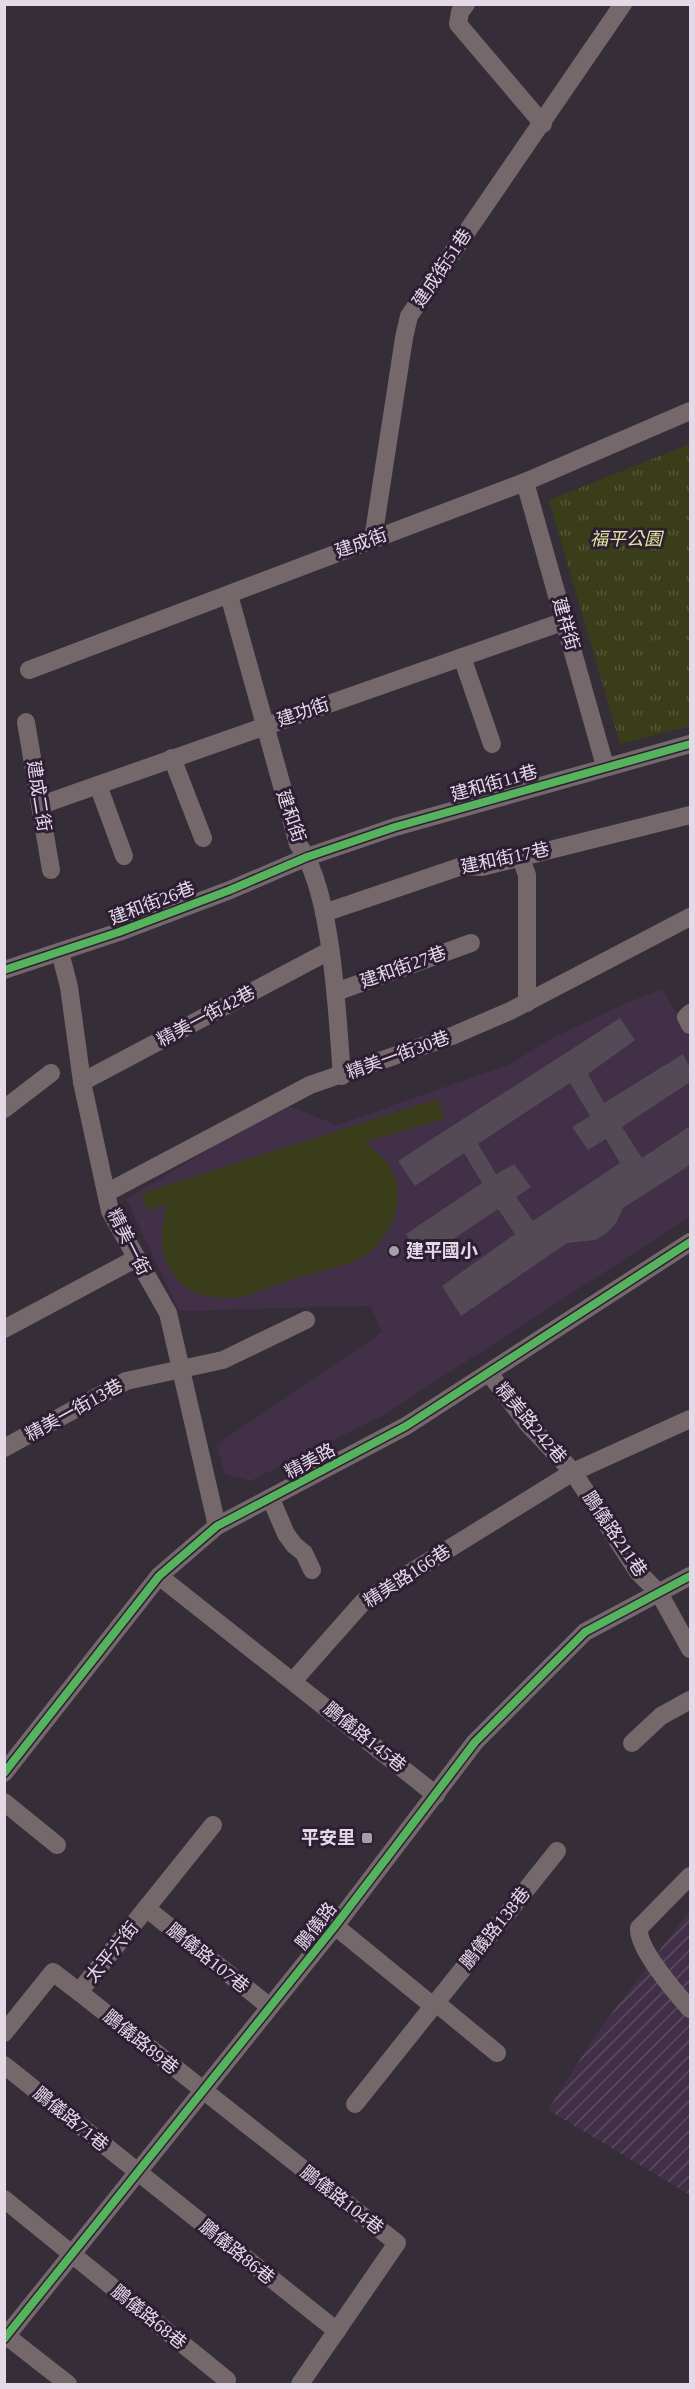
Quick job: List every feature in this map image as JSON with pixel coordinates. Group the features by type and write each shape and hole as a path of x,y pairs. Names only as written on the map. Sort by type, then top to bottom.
{"street":[{"path":"466,4 460,12 458,24 543,124"},
{"name":"建成街51巷","path":"373,539 409,316 543,124 623,4"},
{"name":"建成街","path":"29,670 525,482 690,411"},
{"name":"建祥街","path":"525,482 605,766"},
{"name":"建和街","path":"229,595 263,726 298,844 307,857 324,913 336,992 342,1076"},
{"name":"建功街","path":"40,805 565,621"},
{"path":"462,657 492,744"},
{"name":"建成二街","path":"26,722 51,870"},
{"name":"建和街11巷","path":"307,857 395,827 605,766 690,744"},
{"path":"172,758 203,838"},
{"path":"98,785 124,856"},
{"name":"建和街17巷","path":"324,913 462,867 482,867 690,815"},
{"path":"520,856 527,875 526,1003"},
{"name":"建和街26巷","path":"4,970 219,894 307,857"},
{"name":"精美一街30巷","path":"106,1194 310,1085 342,1076 452,1036 526,1003 690,917"},
{"name":"建和街27巷","path":"336,992 471,943"},
{"name":"精美一街42巷","path":"82,1082 330,951"},
{"name":"精美一街","path":"60,952 69,987 82,1082 110,1211 168,1314 217,1526"},
{"path":"690,1013 686,1017 690,1025"},
{"path":"4,1109 51,1073"},
{"name":"精美路","path":"4,1773 159,1576 217,1526 406,1426 690,1242"},
{"path":"4,1329 135,1258"},
{"name":"精美一街13巷","path":"4,1448 126,1381 223,1360 306,1320"},
{"name":"精美路242巷","path":"489,1373 527,1423 573,1472"},
{"name":"精美路166巷","path":"293,1681 363,1602 573,1472 690,1419"},
{"name":"鵬儀路211巷","path":"573,1472 638,1572 659,1593 690,1649"},
{"name":"精美路","path":"271,1499 286,1534 304,1553 312,1570"},
{"path":"159,1576 293,1681"},
{"name":"鵬儀路","path":"5,2336 335,1926 475,1742 585,1632 690,1576"},
{"name":"鵬儀路145巷","path":"293,1681 436,1796"},
{"path":"632,1743 661,1716 690,1700"},
{"path":"4,1802 57,1845"},
{"name":"太平六街","path":"4,2033 53,1972 79,1992 213,1825"},
{"name":"鵬儀路138巷","path":"355,2104 557,1851"},
{"path":"690,1876 639,1928 639,1936 647,1952 690,2009"},
{"name":"鵬儀路107巷","path":"146,1908 270,2007"},
{"path":"335,1926 433,2006 441,2007 497,2053"},
{"name":"鵬儀路89巷","path":"79,1992 203,2091"},
{"name":"鵬儀路71巷","path":"4,2066 138,2172"},
{"name":"鵬儀路104巷","path":"203,2091 398,2243 337,2331"},
{"name":"鵬儀路86巷","path":"138,2172 337,2331"},
{"name":"鵬儀路68巷","path":"4,2199 226,2380"},
{"path":"300,2385 337,2331"},
{"path":"5,2336 68,2385"}],"shaded area":[{"name":"建平國小","path":"663,989 690,1038 690,1217 380,1417 250,1481 225,1474 216,1445 382,1332 370,1306 179,1311 126,1199 284,1104 337,1125 511,1064 548,1040 626,1003"},
{"path":"690,1910 690,2195 548,2110 597,2033"}],"green space":[{"name":"福平公園","path":"690,444 690,726 620,744 549,500"},
{"path":"438,1099 444,1119 364,1142 389,1166 398,1193 395,1215 390,1226 369,1253 343,1265 230,1298 210,1297 193,1291 170,1271 164,1256 162,1240 163,1222 168,1204 147,1210 142,1193"}],"building":[{"path":"620,1018 635,1040 588,1074 604,1103 683,1054 690,1068 690,1082 622,1127 642,1158 690,1126 690,1165 623,1208 616,1223 607,1233 595,1240 567,1243 461,1316 442,1286 515,1234 498,1209 422,1260 406,1234 482,1183 464,1153 415,1186 398,1161","holes":["570,1083 590,1116 572,1127 588,1150 606,1139 620,1163 533,1221 516,1197 531,1187 514,1164 496,1174 478,1144"]}],"cycle path":[{"path":"4,970 119,932 230,890 307,857 395,827 690,744"},
{"path":"4,1773 159,1576 217,1526 406,1426 690,1242"},
{"path":"4,2339 335,1926 475,1742 585,1632 690,1576"}],"place":[{"name":"建平國小","path":"394,1251"},
{"name":"平安里","path":"367,1838"}]}
